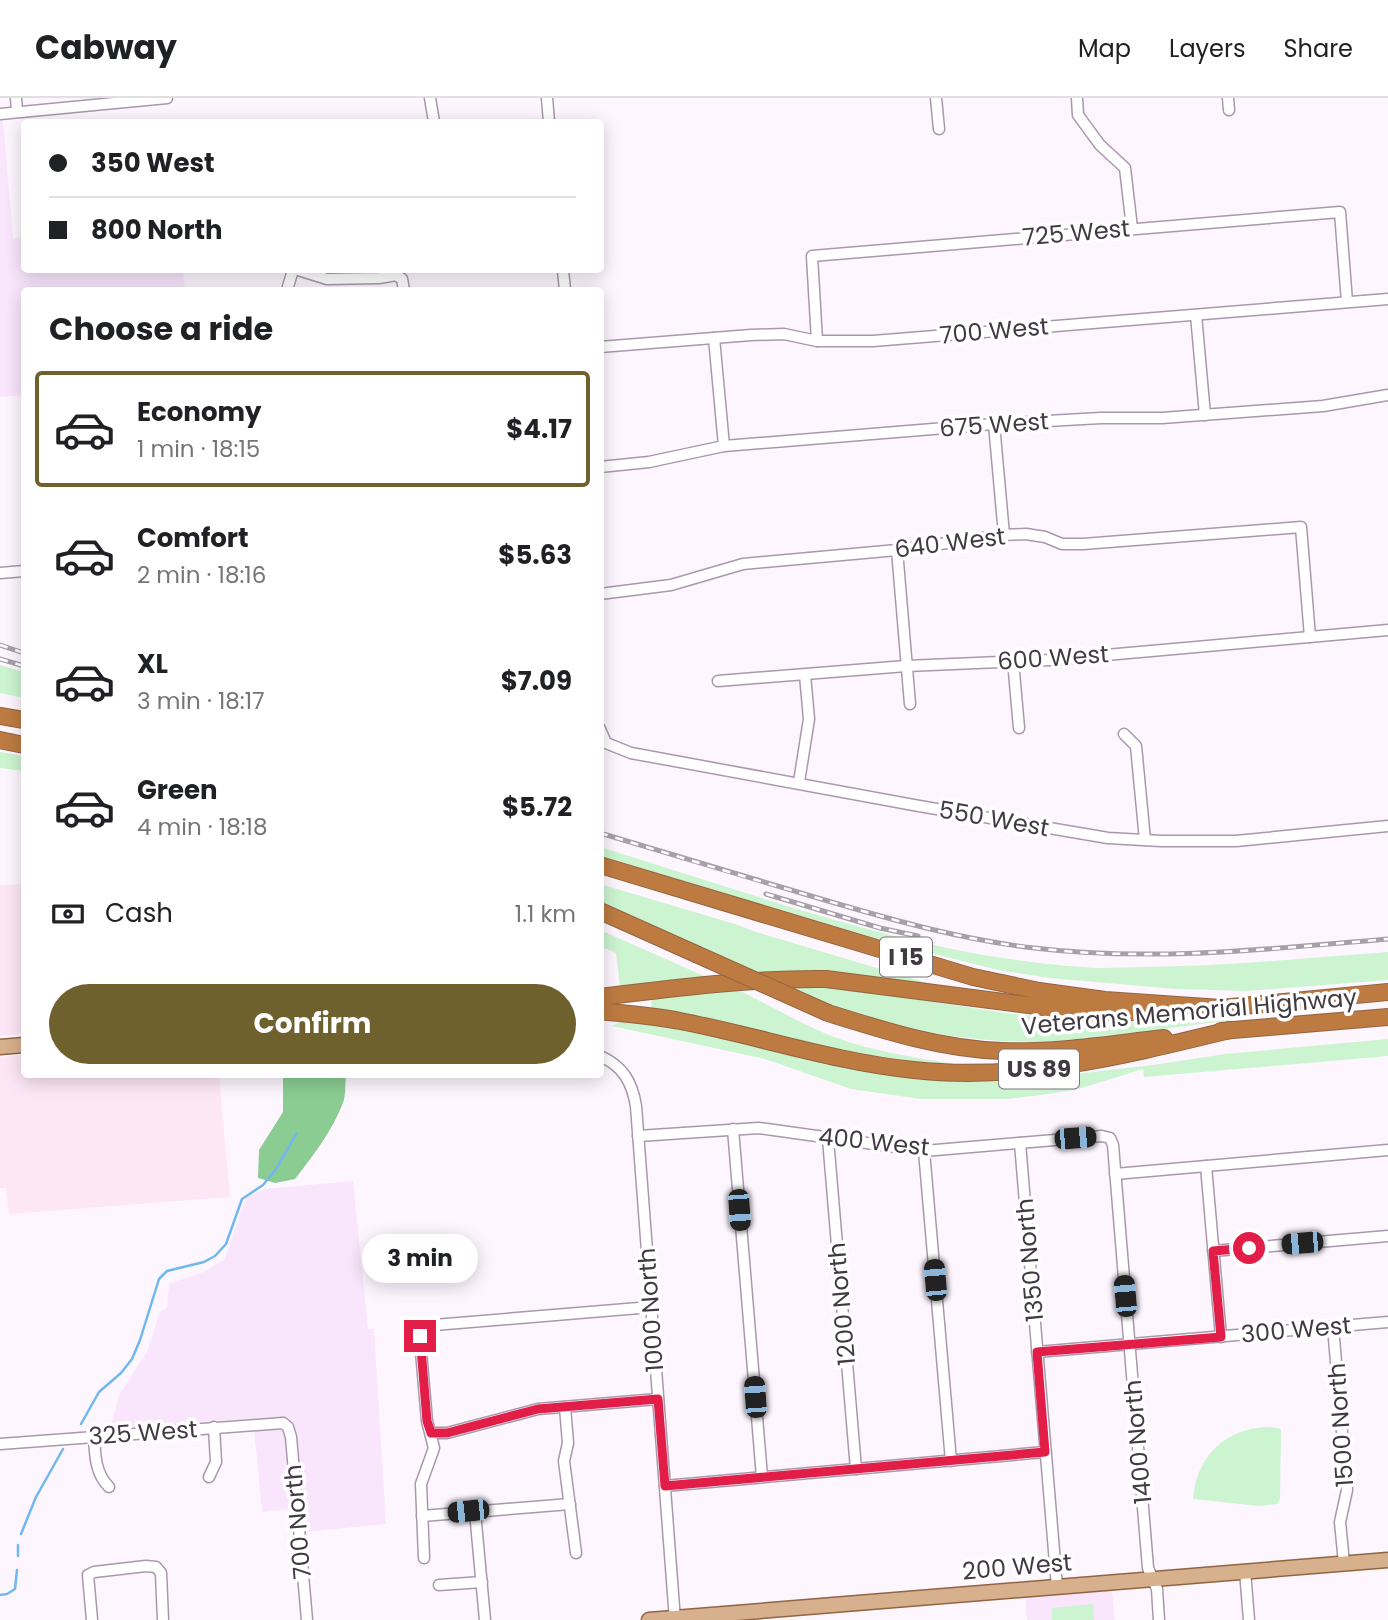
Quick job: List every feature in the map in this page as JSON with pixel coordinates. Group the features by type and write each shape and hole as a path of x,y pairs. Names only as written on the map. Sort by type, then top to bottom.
{"highway":[{"path":"0,716 21,720"},
{"path":"0,740 21,744"},
{"name":"Veterans Memorial Highway","path":"604,866 973,977 1039,991 1105,1000 1221,1007 1388,992"},
{"name":"Veterans Memorial Highway","path":"604,913 828,1013 892,1033 940,1044 1000,1051 1045,1051 1230,1030 1388,1017"},
{"path":"604,997 785,978 826,979 1082,1013 1161,1012 1221,1007"},
{"name":"US 89","path":"604,1011 677,1020 844,1058 902,1068 956,1072 991,1073 1040,1069 1112,1058 1230,1030"}],"main road":[{"path":"0,1047 21,1045"},
{"name":"200 West","path":"649,1620 1388,1560"}],"street":[{"path":"16,98 17,112"},
{"path":"0,114 84,102 167,98"},
{"path":"430,98 434,119"},
{"path":"547,98 549,119"},
{"path":"936,98 939,129"},
{"path":"1077,98 1079,115 1100,145 1125,168 1132,228"},
{"path":"1228,98 1229,110"},
{"name":"725 West","path":"817,341 812,256 1339,212 1347,302"},
{"path":"306,273 327,279 399,276 403,287"},
{"name":"700 West","path":"604,347 784,334 817,341 873,341 1388,299"},
{"path":"1196,315 1205,415"},
{"path":"715,338 724,446"},
{"name":"675 West","path":"604,467 649,463 724,446 994,424 1101,418 1162,418 1323,406 1388,395"},
{"path":"994,424 1004,535"},
{"name":"640 West","path":"604,593 671,585 743,564 897,550 1004,535 1026,534 1045,537 1062,544 1083,544 1301,527 1310,637"},
{"path":"897,550 910,704"},
{"path":"0,573 21,571"},
{"name":"600 West","path":"718,681 906,666 1050,660 1388,630"},
{"path":"1013,661 1019,728"},
{"path":"799,782 809,719 805,675"},
{"path":"1124,734 1136,746 1145,840"},
{"name":"550 West","path":"604,738 606,743 631,753 1108,838 1236,841 1388,826"},
{"name":"1000 North","path":"604,1058 616,1065 628,1080 635,1099 675,1619"},
{"name":"400 West","path":"638,1136 759,1128 924,1151 1102,1136 1110,1138"},
{"path":"733,1129 762,1477"},
{"name":"1400 North","path":"1110,1138 1148,1568 1157,1589 1159,1620"},
{"name":"1200 North","path":"828,1139 856,1469"},
{"name":"1350 North","path":"1020,1143 1057,1587"},
{"path":"1115,1174 1388,1150"},
{"path":"924,1151 951,1461"},
{"path":"1206,1166 1221,1337"},
{"path":"1213,1251 1388,1236"},
{"path":"424,1558 421,1484 434,1448 427,1421 420,1340 423,1329 434,1325 651,1307"},
{"name":"300 West","path":"1037,1352 1388,1322"},
{"name":"1500 North","path":"1333,1327 1347,1490 1340,1522 1344,1563"},
{"path":"431,1433 447,1433 531,1410 658,1399"},
{"path":"565,1407 568,1443 564,1461 576,1553"},
{"name":"325 West","path":"0,1444 277,1422 286,1425"},
{"name":"700 North","path":"286,1425 291,1437 307,1620"},
{"path":"209,1477 216,1462 214,1427"},
{"path":"94,1436 97,1470 101,1480 109,1487"},
{"path":"665,1486 1045,1452"},
{"path":"422,1516 570,1504"},
{"path":"475,1512 485,1620"},
{"path":"92,1620 88,1575 146,1566 156,1567 162,1577 163,1620"},
{"path":"1245,1571 1250,1620"},
{"path":"439,1585 482,1582"}],"shaded area":[{"path":"0,121 3,121 13,238 21,237 21,273 183,273 185,287 21,287 21,395 0,397"},
{"path":"21,884 21,1034 0,1036 0,885"},
{"path":"21,1055 21,1078 219,1078 230,1197 9,1214 6,1188 0,1188 0,1057"},
{"path":"353,1181 368,1329 374,1329 386,1524 304,1532 302,1508 262,1512 253,1418 110,1429 119,1395 147,1352 160,1312 167,1307 169,1284 203,1272 224,1260 246,1198 264,1189"},
{"path":"1112,1589 1115,1620 1027,1620 1025,1596"}],"green space":[{"path":"0,665 21,671 21,697 0,693"},
{"path":"0,752 21,756 21,771 0,768"},
{"path":"604,848 838,921 898,937 1020,961 1106,968 1236,963 1388,952 1388,980 1247,991 1176,989 1049,978 998,970 895,944 604,857"},
{"path":"604,885 941,987 761,975 604,903"},
{"path":"604,932 711,979 620,986 616,953 604,948"},
{"path":"815,984 1012,1014 1084,1020 1234,1020 1042,1042 966,1038 928,1032 854,1013 783,985"},
{"path":"734,988 839,1039 890,1053 960,1065 882,1057 652,1010 651,996"},
{"path":"622,1021 656,1023 952,1078 953,1082 1058,1076 1225,1054 1388,1039 1388,1056 1144,1077 1143,1069 1075,1090 1040,1095 1008,1099 921,1099 851,1089 765,1059 612,1026"},
{"path":"283,1078 346,1078 343,1103 328,1133 295,1179 275,1183 258,1178 259,1150 283,1112"},
{"path":"1272,1427 1281,1429 1280,1499 1277,1504 1259,1506 1193,1499 1200,1469 1217,1446 1242,1432"},
{"path":"1093,1604 1094,1620 1052,1620 1052,1608"}],"waterway":[{"path":"81,1424 99,1392 121,1373 132,1359 159,1279 167,1271 204,1262 215,1256 226,1244 242,1199 263,1185 276,1169 297,1133"},
{"path":"21,1534 36,1497 63,1449"},
{"path":"18,1545 18,1556"},
{"path":"0,1595 15,1589 17,1570"}],"railway":[{"path":"0,645 21,652"},
{"path":"0,659 21,665"},
{"path":"604,834 879,916 1008,945 1078,952 1167,954 1388,939"},
{"path":"766,894 880,928 918,936"}],"route":[{"path":"420,1336 427,1421 431,1433 447,1433 531,1410 658,1399 665,1486 1045,1452 1037,1352 1221,1337 1213,1251 1249,1248"}]}
